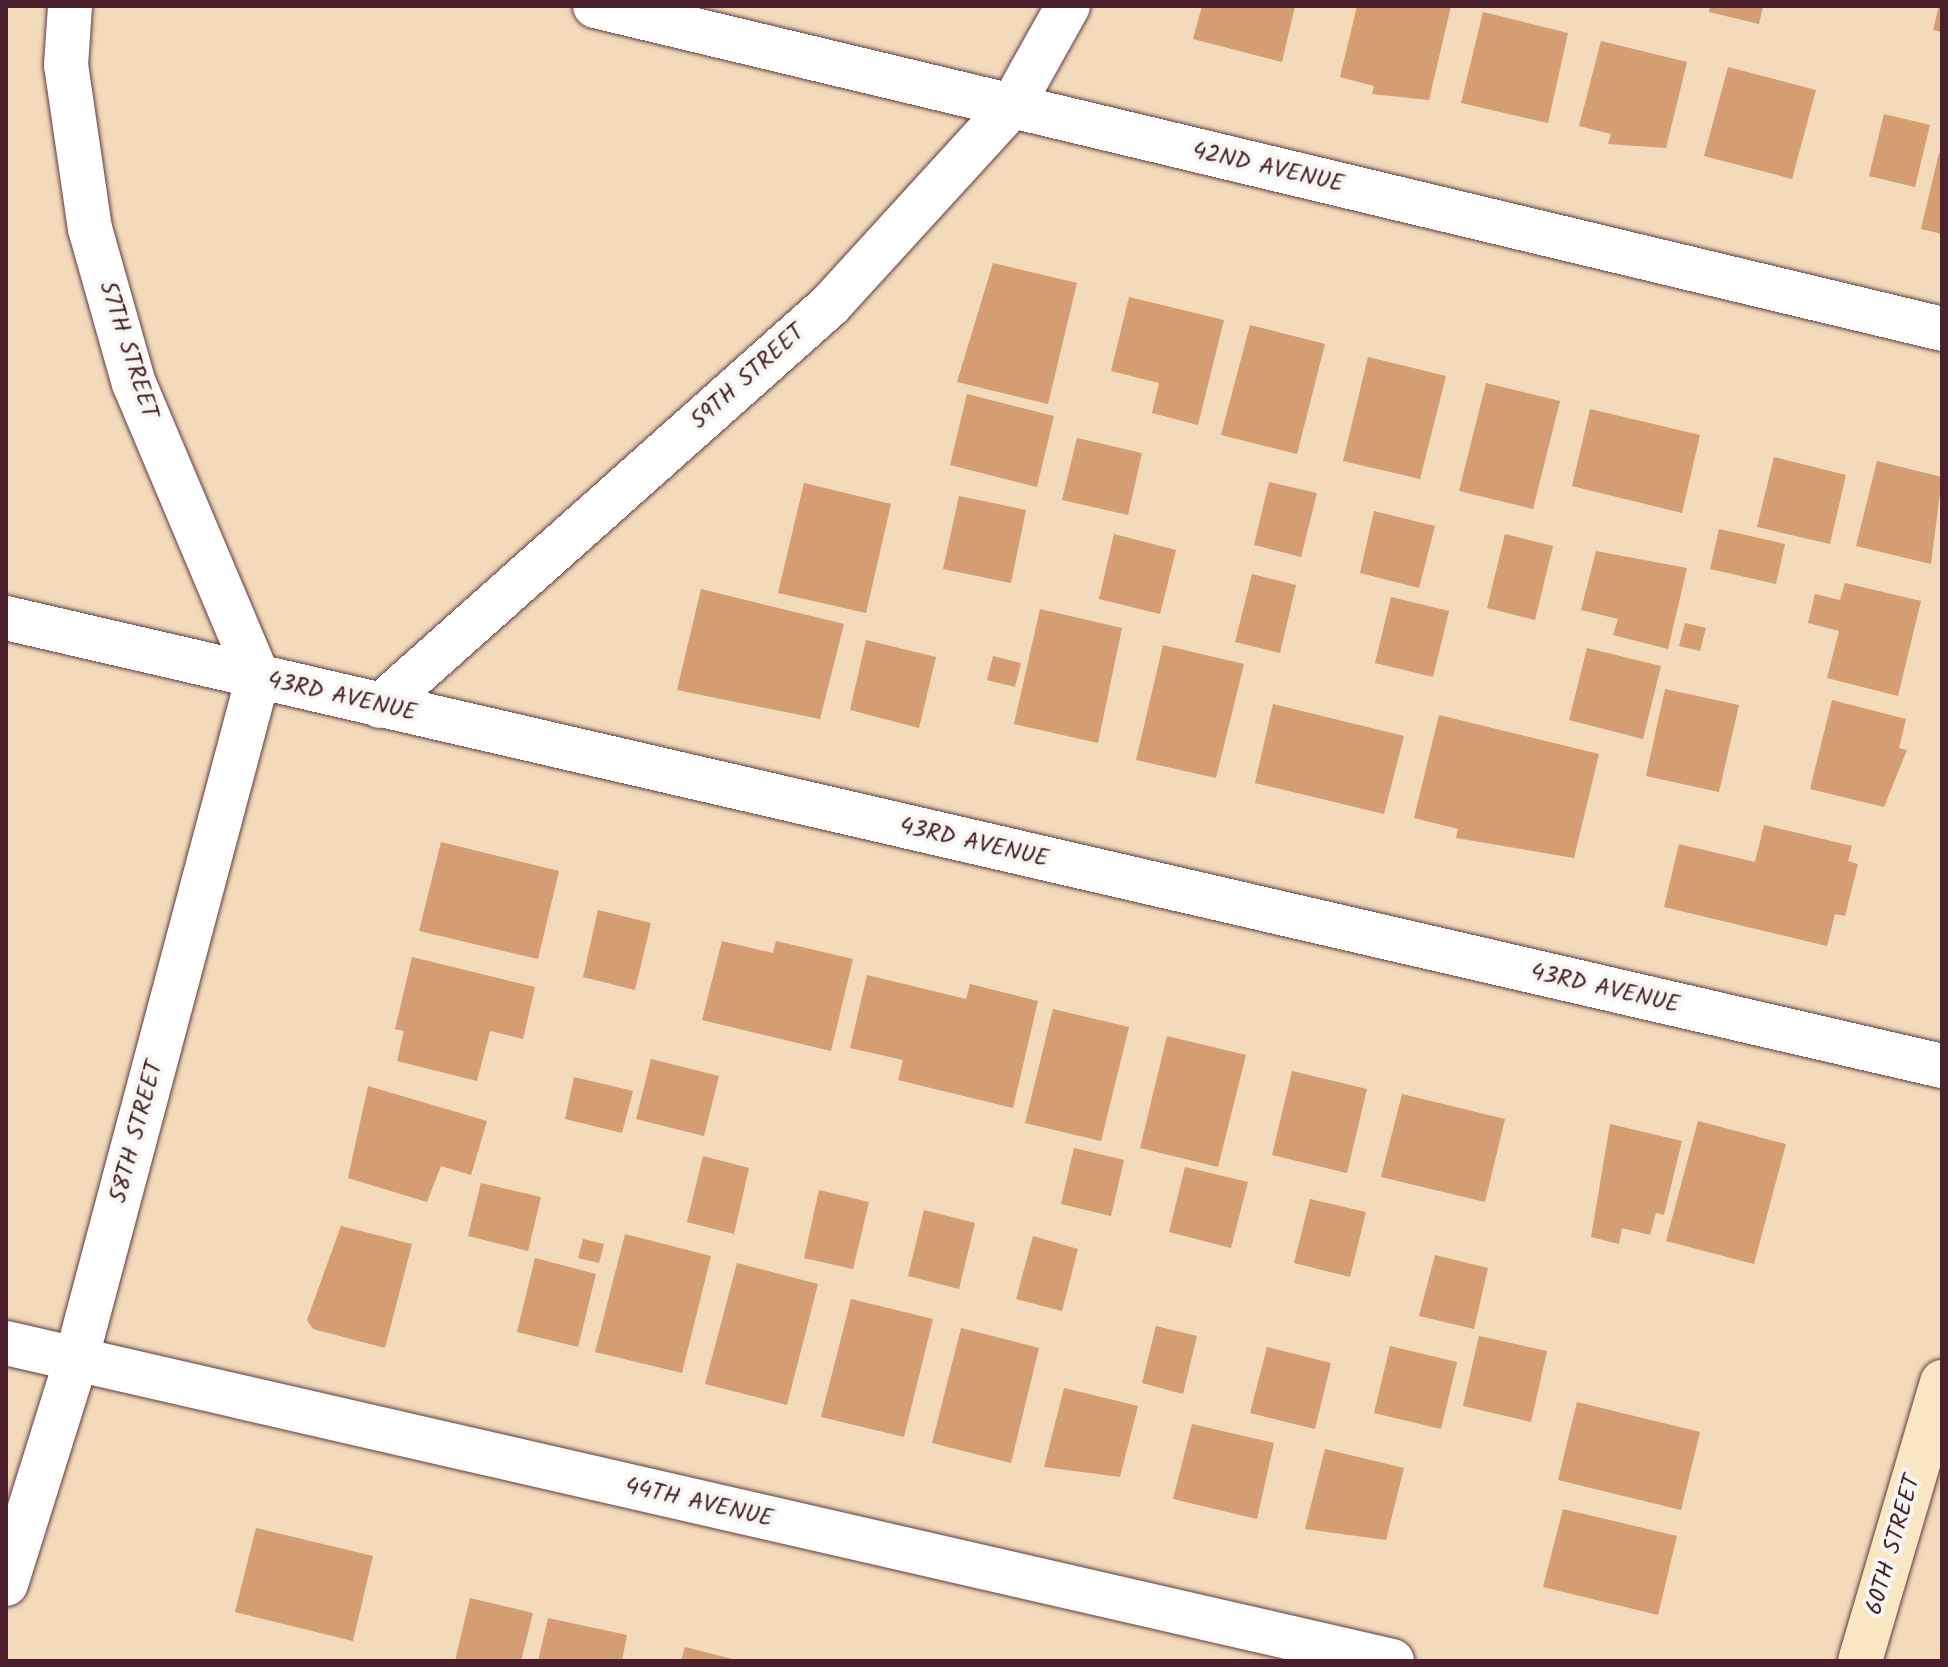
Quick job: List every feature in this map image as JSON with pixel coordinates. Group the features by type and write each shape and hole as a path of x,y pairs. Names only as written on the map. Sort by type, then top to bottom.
{"street":[{"name":"57TH STREET","path":"70,6 66,65 90,229 134,384 258,677"},
{"name":"42ND AVENUE","path":"595,6 1942,329"},
{"name":"59TH STREET","path":"380,706 830,305 1012,106 1068,6"},
{"name":"43RD AVENUE","path":"6,618 1942,1066"},
{"name":"58TH STREET","path":"6,1584 76,1360 258,677"},
{"name":"44TH AVENUE","path":"6,1343 1392,1661"},
{"name":"60TH STREET","path":"1860,1661 1942,1382"}],"building":[{"path":"1202,6 1295,6 1282,62 1193,39"},
{"path":"1357,6 1451,6 1429,100 1372,94 1374,86 1340,77"},
{"path":"1710,6 1763,6 1759,24 1709,12"},
{"path":"1939,6 1942,6 1942,32 1933,30"},
{"path":"1483,12 1568,33 1548,123 1461,103"},
{"path":"1601,41 1687,62 1666,148 1608,144 1611,134 1579,126"},
{"path":"1728,67 1816,90 1792,179 1704,156"},
{"path":"1884,114 1930,125 1915,187 1869,176"},
{"path":"1939,153 1942,154 1942,234 1921,229"},
{"path":"993,263 1077,283 1048,404 957,382"},
{"path":"1129,297 1224,320 1198,425 1152,413 1159,383 1111,371"},
{"path":"1250,325 1325,344 1297,454 1221,435"},
{"path":"1368,357 1446,376 1420,479 1343,461"},
{"path":"1486,383 1560,401 1533,509 1459,491"},
{"path":"967,394 1054,416 1037,487 950,465"},
{"path":"1590,409 1700,435 1682,513 1572,486"},
{"path":"1077,438 1142,453 1128,515 1062,500"},
{"path":"1774,457 1846,475 1830,544 1757,527"},
{"path":"1877,461 1942,477 1931,564 1856,546"},
{"path":"1269,482 1317,493 1301,557 1254,545"},
{"path":"804,483 891,504 866,613 778,593"},
{"path":"959,496 1026,510 1011,583 943,569"},
{"path":"1374,511 1435,526 1419,588 1360,573"},
{"path":"1719,529 1785,544 1776,584 1710,569"},
{"path":"1114,534 1176,550 1160,614 1099,599"},
{"path":"1505,534 1553,546 1535,620 1487,608"},
{"path":"1596,551 1687,568 1668,649 1613,635 1618,619 1581,610"},
{"path":"1252,574 1296,585 1280,653 1235,642"},
{"path":"1845,583 1921,601 1898,696 1827,678 1839,631 1808,623 1815,594 1840,600"},
{"path":"701,589 844,624 820,719 677,690"},
{"path":"1391,597 1449,611 1433,677 1375,663"},
{"path":"1040,609 1122,628 1098,743 1014,724"},
{"path":"1685,623 1706,628 1700,651 1679,646"},
{"path":"866,640 936,657 919,728 850,710"},
{"path":"1163,645 1244,664 1216,778 1136,760"},
{"path":"1587,648 1661,666 1643,739 1569,720"},
{"path":"993,656 1021,663 1015,687 987,680"},
{"path":"1665,689 1739,705 1719,792 1646,776"},
{"path":"1832,700 1906,719 1899,748 1907,750 1884,807 1810,789"},
{"path":"1273,704 1404,736 1384,814 1255,783"},
{"path":"1439,715 1599,754 1574,858 1456,838 1458,829 1414,818"},
{"path":"1764,825 1852,846 1848,861 1858,864 1845,916 1835,914 1827,946 1664,907 1679,844 1755,862"},
{"path":"441,842 559,871 538,959 419,931"},
{"path":"598,910 651,923 635,990 583,977"},
{"path":"722,941 773,953 776,941 853,959 831,1051 702,1020"},
{"path":"412,957 535,987 523,1039 490,1031 477,1081 397,1061 404,1031 395,1029"},
{"path":"867,975 966,999 970,984 1038,1001 1013,1108 898,1080 903,1060 850,1048"},
{"path":"1053,1009 1129,1027 1101,1141 1025,1123"},
{"path":"1167,1036 1246,1055 1218,1167 1140,1148"},
{"path":"651,1059 719,1076 704,1136 636,1119"},
{"path":"1292,1071 1367,1089 1347,1173 1272,1155"},
{"path":"574,1077 633,1091 622,1133 565,1119"},
{"path":"368,1086 487,1121 471,1175 441,1166 427,1202 348,1178"},
{"path":"1402,1094 1505,1119 1485,1202 1381,1177"},
{"path":"1698,1121 1786,1144 1754,1264 1666,1241"},
{"path":"1610,1124 1682,1141 1664,1215 1656,1213 1650,1235 1622,1228 1619,1244 1591,1237"},
{"path":"1074,1148 1124,1160 1111,1216 1061,1204"},
{"path":"703,1156 749,1168 734,1234 687,1222"},
{"path":"1185,1167 1248,1182 1231,1248 1169,1232"},
{"path":"481,1183 541,1197 528,1251 468,1236"},
{"path":"819,1190 869,1202 853,1269 804,1258"},
{"path":"1310,1199 1366,1212 1350,1277 1294,1263"},
{"path":"924,1210 975,1223 959,1289 908,1276"},
{"path":"341,1226 412,1244 385,1348 313,1329 307,1320"},
{"path":"625,1234 711,1256 682,1373 595,1352"},
{"path":"1033,1236 1078,1249 1062,1311 1016,1299"},
{"path":"583,1239 604,1244 599,1263 578,1258"},
{"path":"1435,1255 1488,1268 1474,1329 1419,1316"},
{"path":"535,1258 596,1274 578,1347 517,1332"},
{"path":"737,1263 818,1284 787,1405 705,1384"},
{"path":"851,1299 933,1319 904,1437 821,1417"},
{"path":"1156,1326 1197,1336 1183,1394 1142,1383"},
{"path":"961,1328 1039,1348 1011,1463 932,1443"},
{"path":"1479,1336 1547,1351 1531,1422 1463,1406"},
{"path":"1390,1346 1457,1362 1441,1429 1374,1413"},
{"path":"1267,1347 1331,1363 1315,1429 1250,1413"},
{"path":"1064,1388 1138,1406 1120,1477 1044,1467"},
{"path":"1577,1402 1700,1432 1681,1510 1558,1480"},
{"path":"1192,1424 1274,1443 1257,1519 1173,1499"},
{"path":"1325,1449 1404,1468 1386,1540 1305,1529"},
{"path":"1563,1509 1677,1536 1658,1615 1543,1587"},
{"path":"256,1528 373,1556 353,1641 235,1612"},
{"path":"470,1598 533,1613 521,1661 455,1661"},
{"path":"548,1618 627,1635 622,1661 538,1661"},
{"path":"685,1647 736,1660 736,1661 681,1661"}]}
